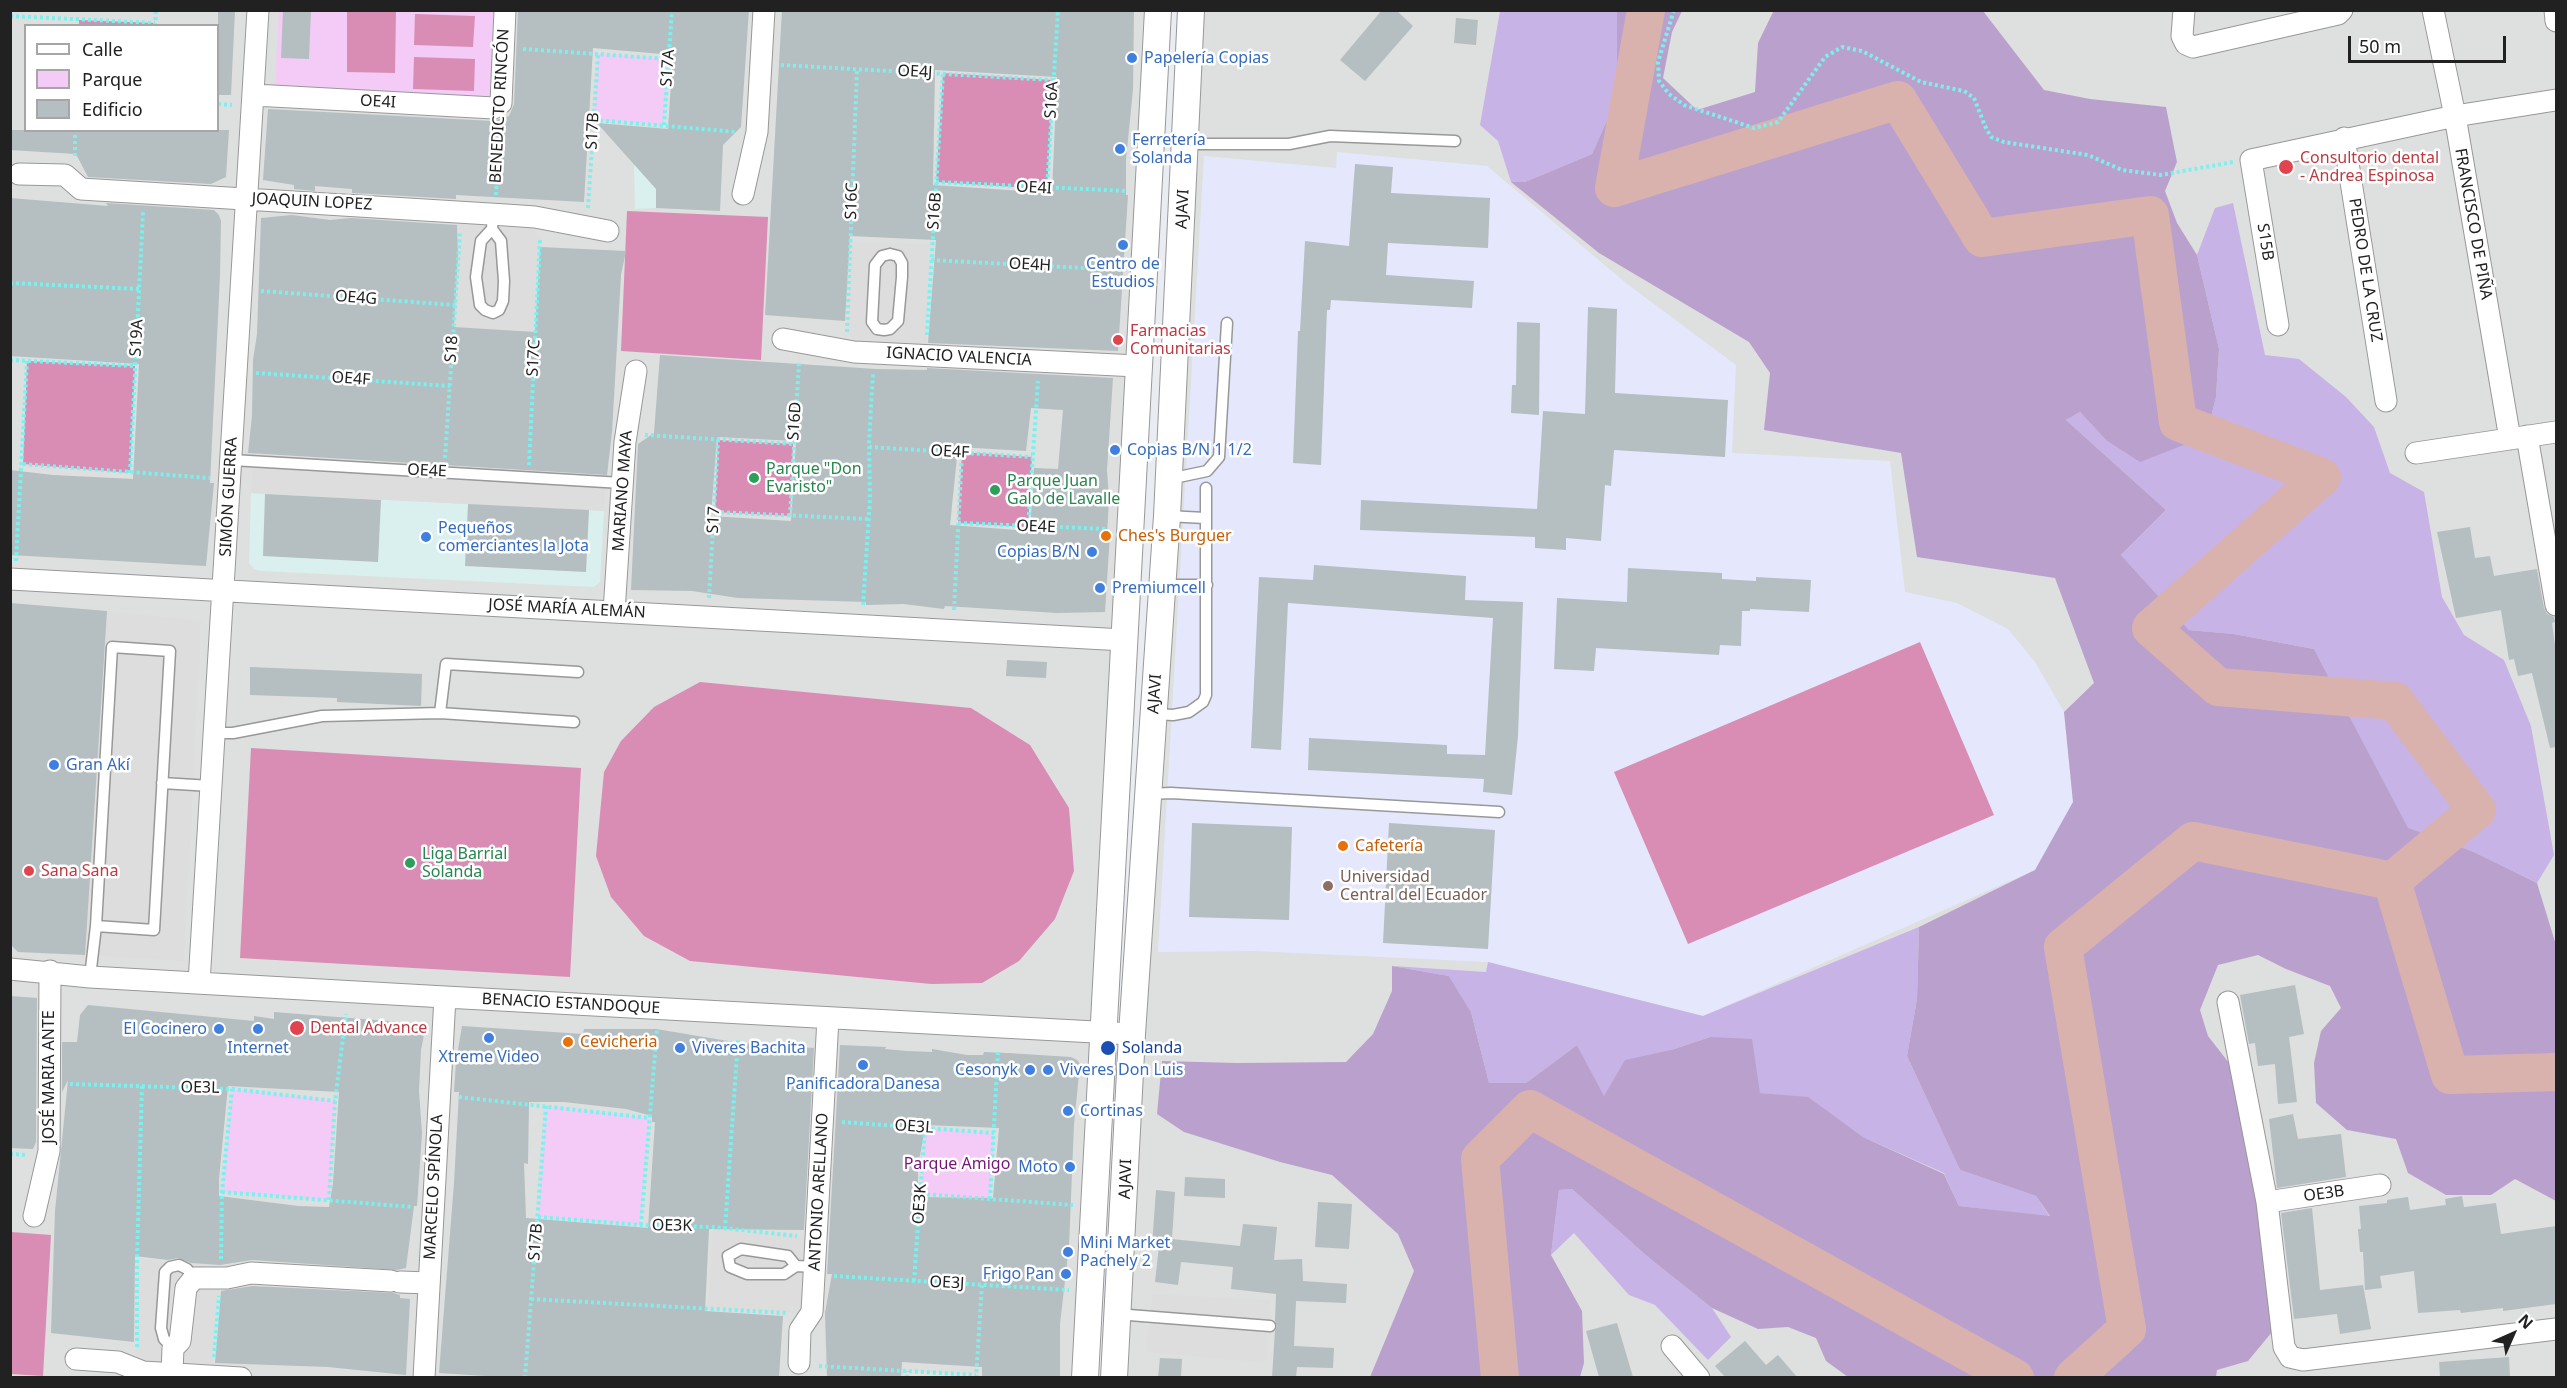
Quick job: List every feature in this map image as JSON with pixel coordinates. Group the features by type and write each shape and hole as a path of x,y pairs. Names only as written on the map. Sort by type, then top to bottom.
{"street":[{"name":"SIMÓN GUERRA","path":"199,983 224,590 245,198 246,100 258,10"},
{"name":"BENEDICTO RINCÓN","path":"501,103 505,10"},
{"path":"743,194 756,132 764,10"},
{"name":"AJAVI","path":"1084,1377 1158,10"},
{"name":"AJAVI","path":"1114,1377 1116,1314 1125,1213 1132,1034 1167,516 1191,10"},
{"path":"2184,10 2182,36 2186,44 2193,47 2338,14 2342,10"},
{"name":"FRANCISCO DE PIÑA","path":"2433,10 2519,438 2556,605"},
{"path":"2555,10 2556,21"},
{"name":"OE4I","path":"246,100 494,108 501,103"},
{"path":"2251,160 2344,138 2455,116 2556,100"},
{"name":"PEDRO DE LA CRUZ","path":"2344,138 2386,401"},
{"name":"S15B","path":"2251,160 2278,325"},
{"name":"JOAQUIN LOPEZ","path":"19,174 65,175 81,189 536,217 608,231"},
{"name":"IGNACIO VALENCIA","path":"783,339 880,359 1137,366"},
{"name":"MARIANO MAYA","path":"614,612 625,442 636,371"},
{"path":"2416,453 2556,432"},
{"name":"JOSÉ MARÍA ALEMÁN","path":"13,570 224,590 1125,640"},
{"name":"BENACIO ESTANDOQUE","path":"10,969 50,971 90,977 1132,1034"},
{"name":"JOSÉ MARIA ANTE","path":"34,1216 49,1151 50,971"},
{"name":"MARCELO SPÍNOLA","path":"424,1377 445,997"},
{"path":"2228,1002 2267,1202 2284,1347 2290,1357 2302,1360 2556,1329"},
{"name":"ANTONIO ARELLANO","path":"809,1364 800,1330 812,1312 812,1269 828,1018"},
{"name":"OE3B","path":"2267,1202 2380,1185"},
{"path":"172,1372 173,1348 180,1341 186,1288 194,1278 220,1278 251,1273 429,1282"},
{"path":"1672,1346 1699,1377"},
{"path":"76,1359 118,1362 143,1372 241,1377"}],"lane":[{"path":"1186,144 1289,144 1330,136 1455,141"},
{"path":"493,215 501,241 504,281 503,301 499,310 493,313 480,305 476,277 481,241 493,215"},
{"path":"890,254 898,256 902,263 902,277 898,321 890,329 884,330 878,329 872,321 875,265 882,256 890,254"},
{"path":"1169,479 1207,471 1219,457 1227,323"},
{"path":"880,359 884,330"},
{"name":"OE4E","path":"231,460 622,483"},
{"path":"1154,714 1173,715 1189,712 1203,702 1206,695 1206,488"},
{"path":"1167,516 1205,518"},
{"path":"1162,585 1207,585"},
{"path":"90,977 96,926 112,647 170,651 154,930 96,926"},
{"path":"440,713 446,664 578,672"},
{"path":"214,732 233,733 322,716 440,713 574,722"},
{"path":"162,783 211,786"},
{"path":"1148,794 1171,793 1498,812"},
{"path":"741,1248 788,1256 812,1269 784,1274 747,1274 730,1267 728,1256 741,1248"},
{"path":"1116,1314 1270,1326"}],"path":[{"path":"10,16 155,24 156,10"},
{"name":"S17A","path":"664,125 672,10"},
{"name":"S16A","path":"1047,189 1058,10"},
{"path":"1674,10 1658,62 1659,81 1668,94 1684,105 1754,128 1778,122 1825,57 1842,47 1862,51 1921,82 1964,91 1974,98 1991,136 2004,142 2088,155 2122,170 2161,175 2251,160"},
{"path":"520,48 668,58"},
{"name":"S17B","path":"588,208 598,54"},
{"name":"OE4J","path":"776,65 1053,80"},
{"name":"S16C","path":"847,332 857,70"},
{"name":"S16B","path":"927,337 943,73"},
{"path":"219,104 246,100"},
{"name":"BENEDICTO RINCÓN","path":"493,215 501,103"},
{"path":"594,120 740,132"},
{"path":"75,132 75,156"},
{"name":"OE4I","path":"936,182 1131,192"},
{"name":"S19A","path":"130,473 144,203"},
{"name":"S18","path":"445,472 460,225"},
{"name":"S17C","path":"528,477 540,238"},
{"name":"OE4H","path":"931,260 1128,270"},
{"path":"10,283 139,289"},
{"name":"OE4G","path":"257,291 455,304"},
{"path":"862,609 868,519 869,447 880,359"},
{"path":"10,360 135,366"},
{"path":"13,570 23,464 27,361"},
{"name":"S16D","path":"790,516 799,362"},
{"path":"1028,527 1038,372"},
{"name":"OE4F","path":"252,373 450,386"},
{"path":"645,435 793,444"},
{"name":"S17","path":"709,601 718,440"},
{"name":"OE4F","path":"869,447 1032,457"},
{"path":"954,614 962,452"},
{"path":"23,464 217,479"},
{"path":"715,512 868,519"},
{"name":"OE4E","path":"958,523 1114,529"},
{"path":"329,1200 335,1101 345,1014"},
{"path":"641,1226 657,1024"},
{"path":"725,1229 738,1040"},
{"path":"990,1199 998,1052"},
{"name":"OE3L","path":"65,1083 232,1089 335,1101"},
{"path":"137,1354 142,1086"},
{"path":"213,1368 220,1278 222,1192 232,1089"},
{"path":"450,1097 649,1118"},
{"name":"S17B","path":"525,1377 546,1106"},
{"name":"OE3L","path":"835,1122 994,1133"},
{"name":"OE3K","path":"914,1281 925,1128"},
{"path":"10,1154 29,1155"},
{"path":"222,1192 420,1208"},
{"path":"921,1194 1075,1205"},
{"name":"OE3K","path":"538,1217 641,1226 725,1229 806,1237"},
{"name":"OE3J","path":"812,1269 914,1281 1070,1290"},
{"path":"809,1364 976,1376 982,1285"},
{"path":"531,1299 795,1313"},
{"path":"907,1377 908,1371"}],"shaded area":[{"path":"1774,10 1983,11 2044,90 2090,99 2166,107 2177,162 2165,191 2177,223 2197,255 2219,349 2216,397 2210,421 2194,441 2140,462 2106,440 2080,412 2066,420 2166,510 2121,555 2189,630 2234,634 2314,649 2408,828 2474,852 2537,883 2556,945 2556,1201 2515,1179 2491,1195 2446,1195 2408,1173 2396,1139 2347,1130 2316,1103 2314,1063 2321,1031 2341,1008 2330,986 2258,955 2218,965 2200,1010 2208,1036 2236,1072 2277,1326 2248,1361 2217,1370 2216,1377 1848,1377 1826,1361 1816,1338 1788,1327 1758,1329 1712,1308 1648,1257 1572,1189 1559,1190 1551,1255 1582,1311 1584,1363 1580,1377 1370,1377 1414,1271 1398,1234 1332,1175 1280,1162 1184,1132 1157,1114 1162,1061 1346,1062 1373,1034 1392,991 1392,966 1449,976 1471,1012 1489,1083 1526,1083 1577,1045 1604,1096 1625,1060 1671,1050 1710,1037 1752,1039 1760,1093 1808,1097 1863,1137 1944,1174 1959,1206 2050,1216 2036,1196 1960,1170 1907,1056 1917,999 1919,927 2035,870 2073,802 2064,712 2094,683 2055,578 1917,557 1901,453 1764,430 1770,373 1749,342 1599,253 1511,182 1525,182 1592,154 1617,98 1617,11 1682,11 1672,32 1663,78 1697,110 1755,92 1758,43"},
{"name":"Solanda","path":"10,11 1158,11 1083,1377 11,1377"},
{"path":"347,11 396,11 395,73 347,72"},
{"path":"1204,11 2556,11 2556,1377 1111,1378"},
{"path":"1500,11 1617,11 1617,98 1592,154 1525,182 1511,182 1498,141 1480,125"},
{"path":"415,14 475,16 473,47 414,45"},
{"path":"79,20 155,23 155,24 79,24"},
{"path":"414,57 475,59 474,91 413,89"},
{"path":"943,73 1053,80 1047,189 936,182"},
{"path":"1337,152 1487,166 1626,283 1736,365 1732,453 1890,461 1905,592 1957,603 2008,629 2035,662 2064,712 2073,802 2035,870 1703,1016 1488,962 1254,951 1158,952 1204,156 1336,168"},
{"path":"634,163 656,166 656,208 635,209"},
{"path":"2233,203 2265,355 2299,359 2346,397 2374,427 2390,473 2424,492 2442,597 2464,635 2504,660 2531,726 2554,855 2537,883 2474,852 2408,829 2314,649 2234,634 2189,630 2121,555 2166,510 2066,420 2080,412 2106,440 2193,441 2210,421 2216,397 2219,349 2197,255 2215,208"},
{"path":"627,211 768,217 761,360 621,351"},
{"path":"460,225 533,229 541,238 536,332 454,327"},
{"path":"850,242 932,244 926,346 855,342 847,332"},
{"path":"27,361 135,366 130,473 23,464"},
{"name":"Parque \"Don Evaristo\"","path":"718,440 793,444 790,516 715,512"},
{"name":"Parque Juan Galo de Lavalle","path":"962,452 1032,457 1028,527 958,523"},
{"path":"255,467 602,485 605,487 604,511 251,493 252,470"},
{"name":"Pequeños comerciantes la Jota","path":"251,493 604,511 600,582 594,587 261,571 254,569 249,563"},
{"name":"Gran Akí","path":"107,611 201,621 184,961 86,955 86,918"},
{"path":"1920,642 1994,815 1688,944 1614,772"},
{"path":"700,682 971,708 1030,745 1069,808 1074,871 1055,919 1019,961 982,983 931,984 690,961 644,936 611,897 596,856 604,772 621,741 654,707"},
{"name":"Liga Barrial Solanda","path":"251,748 581,768 570,977 240,958"},
{"path":"1919,927 1917,999 1907,1056 1960,1170 2036,1196 2050,1217 1959,1206 1944,1173 1863,1137 1808,1098 1760,1093 1710,1037 1671,1050 1604,1097 1577,1045 1526,1083 1489,1083 1471,1012 1449,976 1392,966 1486,972 1488,962 1703,1016"},
{"path":"1572,1189 1648,1257 1712,1308 1731,1337 1708,1360 1655,1305 1629,1295 1574,1233 1551,1255 1559,1190"},
{"path":"713,1227 806,1237 802,1308 795,1313 708,1308"},
{"path":"11,1232 51,1235 43,1376 11,1374"},
{"path":"137,1259 221,1267 213,1368 148,1363 137,1354"},
{"path":"1152,1294 1270,1300 1267,1363 1146,1352"},
{"path":"908,1371 976,1375 976,1377 907,1377"}],"green space":[{"path":"279,11 496,11 492,94 485,100 275,87"},
{"path":"598,54 668,59 664,125 594,120"},
{"path":"232,1089 335,1101 329,1200 222,1192"},
{"path":"546,1106 649,1118 641,1225 538,1217"},
{"name":"Parque Amigo","path":"925,1128 994,1133 990,1199 921,1194"}],"building":[{"path":"218,10 235,10 231,95 219,95"},
{"path":"283,10 311,10 309,59 281,58"},
{"path":"518,10 749,10 741,127 723,145 720,211 656,208 656,189 597,123 668,129 673,55 593,48 584,202 456,195 456,199 352,193 352,189 315,186 315,191 294,189 294,185 263,180 268,109 493,121 509,116 514,104"},
{"path":"782,10 1134,10 1133,89 1126,160 1126,195 1128,195 1118,351 928,343 936,240 850,236 845,321 765,315","holes":["935,70 1057,77 1052,193 933,185"]},
{"path":"1382,10 1396,10 1413,26 1365,81 1340,60"},
{"path":"1456,18 1478,20 1476,45 1454,43"},
{"path":"10,130 24,130 24,132 219,132 219,130 229,130 226,177 211,184 88,177 76,154 10,150"},
{"path":"1355,164 1393,167 1391,193 1490,198 1488,248 1388,243 1386,275 1474,281 1472,308 1331,300 1330,310 1327,310 1321,465 1293,463 1298,331 1300,331 1305,241 1349,246"},
{"path":"10,198 108,206 106,203 214,210 219,215 221,221 220,275 210,483 214,483 206,566 10,555 10,470 53,475 133,479 139,364 10,356"},
{"path":"292,215 330,220 351,218 457,225 458,254 454,327 535,332 540,247 626,251 621,275 612,432 607,475 248,453 252,416 253,360 257,334 261,218"},
{"path":"1588,307 1617,309 1615,393 1728,400 1725,457 1614,450 1611,486 1605,485 1601,541 1566,538 1566,550 1535,548 1535,537 1360,530 1361,500 1537,509 1543,411 1585,414"},
{"path":"1517,322 1540,323 1539,415 1511,413 1512,385 1516,385"},
{"path":"660,355 876,369 927,370 927,368 1113,378 1107,470 1109,499 1107,535 1110,534 1105,612 1057,613 945,606 944,609 903,604 866,605 866,602 738,598 692,591 631,590 638,444 654,433","holes":["1031,408 1063,410 1058,469 1034,468 1030,531 950,525 958,447 1026,451","717,437 796,441 791,521 711,516"]},
{"path":"265,494 381,500 378,562 263,556"},
{"path":"468,504 589,510 586,572 465,566"},
{"path":"2470,527 2475,558 2490,556 2494,576 2537,569 2544,608 2547,614 2554,617 2555,622 2552,623 2556,653 2556,747 2550,748 2532,673 2518,676 2514,659 2509,660 2501,610 2456,618 2437,532"},
{"path":"1314,565 1466,576 1465,600 1523,602 1518,736 1512,795 1483,792 1484,779 1308,770 1309,738 1447,745 1447,754 1485,755 1493,618 1288,603 1281,750 1251,748 1259,577 1313,580"},
{"path":"1628,568 1722,573 1722,579 1756,581 1756,577 1811,580 1809,612 1750,609 1750,611 1742,611 1741,646 1720,645 1719,655 1596,648 1594,671 1554,669 1557,598 1627,602"},
{"name":"Gran Akí","path":"10,603 107,611 85,955 18,952 10,944"},
{"path":"1007,660 1047,662 1046,678 1006,676"},
{"path":"250,667 422,674 421,706 337,702 337,698 250,695"},
{"path":"1192,823 1292,827 1289,920 1189,917"},
{"path":"1389,823 1495,830 1488,949 1383,943"},
{"path":"2295,985 2304,1034 2289,1037 2297,1102 2278,1104 2275,1064 2258,1066 2255,1043 2249,1044 2240,995"},
{"path":"10,996 37,998 36,1142 33,1149 10,1148"},
{"path":"88,1005 254,1021 254,1016 274,1019 274,1012 426,1024 421,1050 419,1091 422,1133 417,1206 414,1206 406,1268 397,1270 252,1260 220,1265 191,1263 178,1258 168,1260 135,1256 134,1342 51,1333 55,1211 68,1080 62,1092 62,1042 77,1042 80,1015","holes":["228,1086 339,1092 333,1183 329,1207 298,1206 219,1196"]},
{"path":"462,1026 583,1034 584,1029 656,1029 740,1043 814,1048 804,1230 709,1229 705,1311 783,1316 779,1377 501,1377 439,1373 459,1092 454,1092","holes":["529,1102 564,1102 626,1109 652,1116 652,1122 655,1122 648,1228 526,1218 524,1163 528,1164"]},
{"path":"840,1045 886,1047 885,1049 907,1051 932,1052 932,1049 967,1055 983,1055 984,1052 1008,1053 1071,1057 1077,1060 1080,1064 1074,1124 1069,1246 1060,1324 1060,1377 982,1377 982,1367 902,1362 901,1377 827,1377 825,1313 832,1274 827,1274","holes":["926,1125 999,1128 993,1198 918,1197 918,1165"]},
{"path":"2293,1114 2298,1139 2341,1134 2346,1177 2277,1188 2269,1119"},
{"path":"1185,1177 1225,1179 1225,1198 1184,1196"},
{"path":"1156,1190 1175,1192 1172,1239 1240,1246 1243,1224 1277,1227 1274,1260 1302,1259 1303,1281 1347,1284 1346,1303 1296,1301 1294,1346 1334,1348 1333,1368 1297,1367 1296,1377 1272,1377 1277,1326 1275,1321 1276,1294 1231,1289 1233,1267 1181,1262 1178,1285 1155,1282 1159,1246 1152,1246"},
{"path":"2462,1196 2464,1207 2496,1203 2501,1234 2556,1226 2556,1304 2503,1311 2503,1308 2461,1313 2460,1310 2418,1313 2414,1271 2380,1276 2382,1288 2365,1290 2363,1252 2360,1252 2358,1229 2361,1229 2359,1206 2387,1203 2387,1200 2408,1197 2410,1210 2446,1205 2445,1199"},
{"path":"1318,1202 1352,1204 1349,1249 1315,1247"},
{"path":"2312,1208 2320,1290 2363,1285 2371,1329 2340,1334 2337,1314 2294,1319 2281,1213"},
{"path":"252,1286 394,1293 400,1295 400,1298 410,1299 406,1375 328,1367 215,1363 221,1291"},
{"path":"1617,1323 1633,1377 1599,1377 1586,1331"},
{"path":"1745,1341 1766,1365 1778,1355 1797,1377 1725,1377 1715,1366"},
{"path":"2509,1357 2510,1377 2440,1377 2439,1362"},
{"path":"1160,1358 1182,1359 1181,1377 1158,1377"}],"waterway":[{"path":"1646,10 1614,188 1898,100 1982,238 2150,215 2178,422 2322,477 2151,628 2218,687 2395,701 2477,810 2392,881"},
{"path":"2073,1378 2127,1329 2063,947 2193,841 2392,881"},
{"path":"2392,881 2450,1075 2556,1072"},
{"path":"1500,1378 1480,1159 1530,1109 2015,1378"}],"place":[{"name":"Papelería Copias","path":"1132,58"},
{"name":"Ferretería Solanda","path":"1120,149"},
{"name":"Consultorio dental - Andrea Espinosa","path":"2286,167"},
{"name":"Centro de Estudios","path":"1123,245"},
{"name":"Farmacias Comunitarias","path":"1118,340"},
{"name":"Copias B/N 1 1/2","path":"1115,450"},
{"name":"Parque \"Don Evaristo\"","path":"754,478"},
{"name":"Parque Juan Galo de Lavalle","path":"995,490"},
{"name":"Ches's Burguer","path":"1106,536"},
{"name":"Pequeños comerciantes la Jota","path":"426,537"},
{"name":"Copias B/N","path":"1092,552"},
{"name":"Premiumcell","path":"1100,588"},
{"name":"Gran Akí","path":"54,765"},
{"name":"Cafetería","path":"1343,846"},
{"name":"Liga Barrial Solanda","path":"410,863"},
{"name":"Sana Sana","path":"29,871"},
{"name":"Universidad Central del Ecuador","path":"1328,886"},
{"name":"Dental Advance","path":"297,1028"},
{"name":"El Cocinero","path":"219,1029"},
{"name":"Internet","path":"258,1029"},
{"name":"Xtreme Video","path":"489,1038"},
{"name":"Cevicheria","path":"568,1042"},
{"name":"Viveres Bachita","path":"680,1048"},
{"name":"Solanda","path":"1108,1048"},
{"name":"Panificadora Danesa","path":"863,1065"},
{"name":"Cesonyk","path":"1030,1070"},
{"name":"Viveres Don Luis","path":"1048,1070"},
{"name":"Cortinas","path":"1068,1111"},
{"name":"Moto","path":"1070,1167"},
{"name":"Mini Market Pachely 2","path":"1068,1252"},
{"name":"Frigo Pan","path":"1066,1274"}]}
